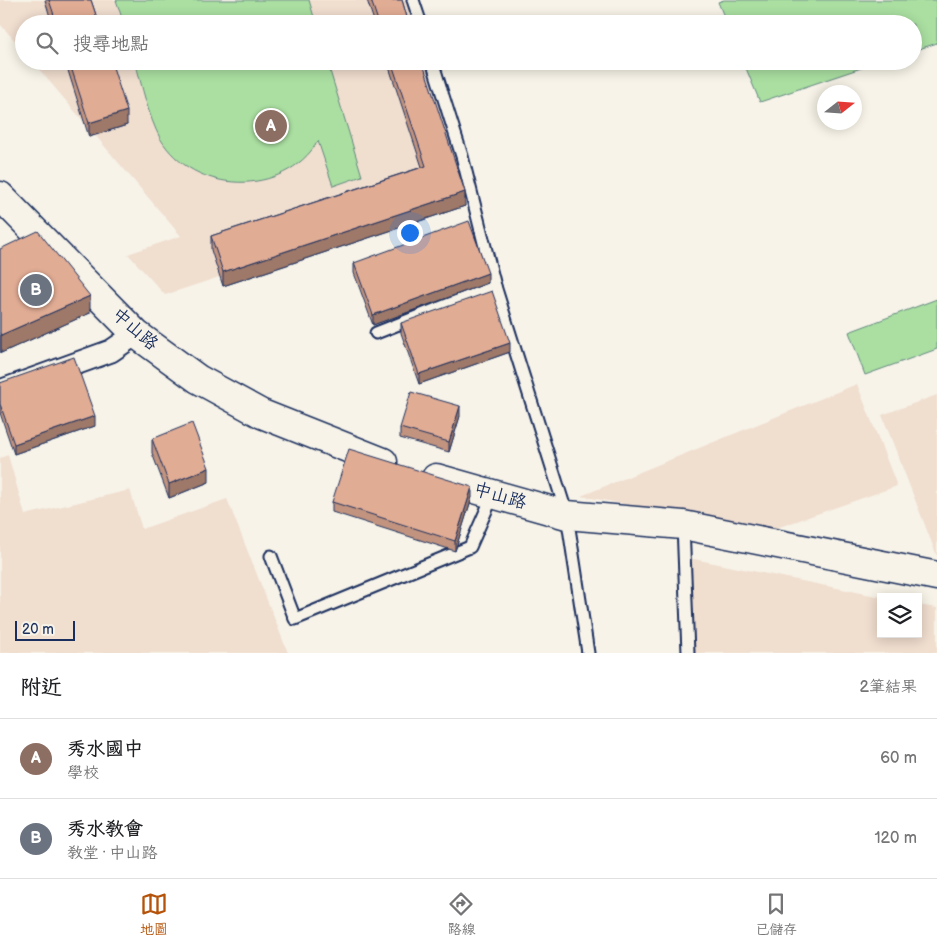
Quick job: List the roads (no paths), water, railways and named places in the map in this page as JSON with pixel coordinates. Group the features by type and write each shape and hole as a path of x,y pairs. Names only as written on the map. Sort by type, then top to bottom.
{"street":[{"name":"中山路","path":"0,196 136,334 198,379 262,414 389,464 567,515 683,525 937,576"},
{"path":"0,391 111,351 136,334"}],"lane":[{"path":"413,0 418,15"},
{"path":"435,70 462,156 495,286 567,515 588,653"},
{"path":"376,333 495,286"},
{"path":"271,556 295,620 470,546 493,495"},
{"path":"683,525 688,653"}],"place":[{"name":"秀水國中","path":"271,126"},
{"name":"秀水教會","path":"36,290"}]}
